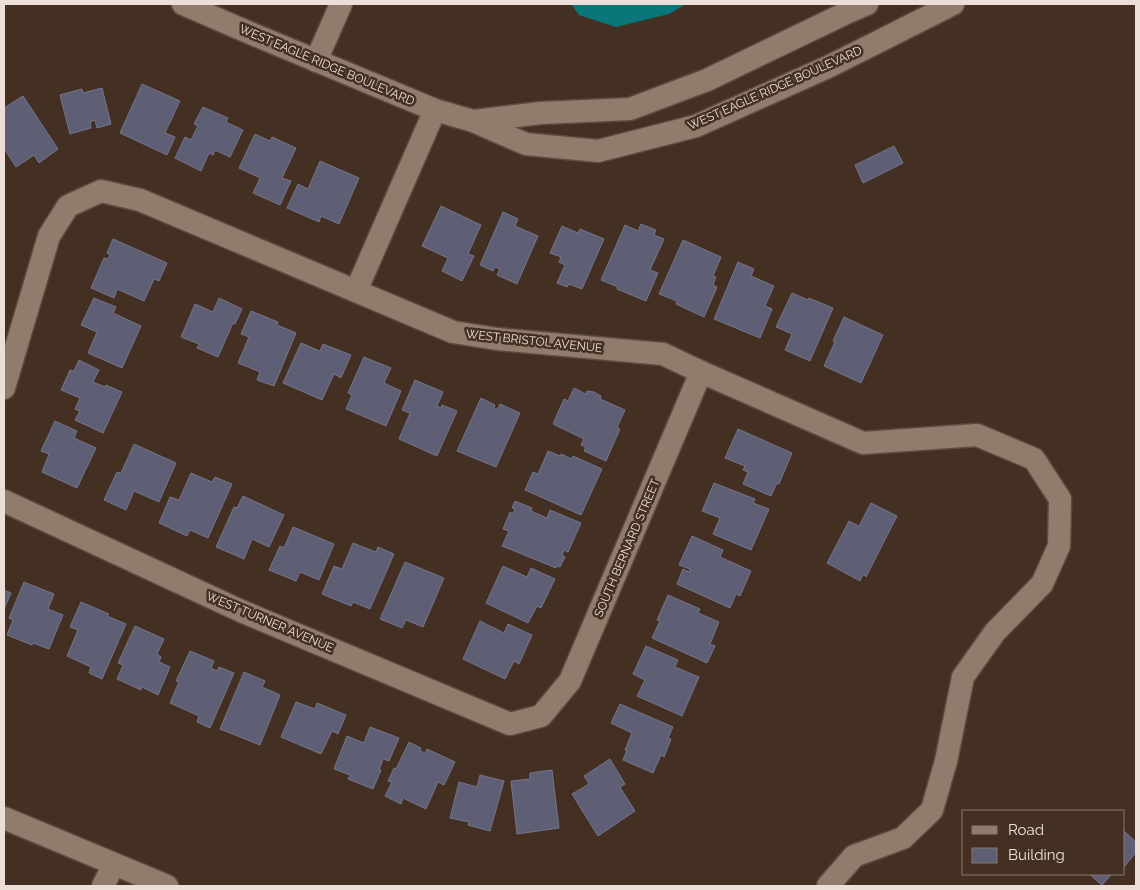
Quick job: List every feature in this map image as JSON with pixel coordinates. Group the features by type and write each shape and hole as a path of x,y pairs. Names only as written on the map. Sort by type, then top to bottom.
{"street":[{"name":"WEST EAGLE RIDGE BOULEVARD","path":"183,4 435,110 474,122 526,144 598,151 696,126 830,66 953,4"},
{"path":"316,61 341,4"},
{"name":"WEST EAGLE RIDGE BOULEVARD","path":"474,122 541,113 630,109 707,80 867,4"},
{"path":"356,291 435,110"},
{"name":"WEST BRISTOL AVENUE","path":"4,388 48,236 68,206 101,191 140,200 453,332 497,339 663,354 863,442 977,435 1034,459 1060,499 1059,546 1042,584 995,632 963,677 946,761 932,810 903,838 854,856 828,886"},
{"name":"SOUTH BERNARD STREET","path":"541,716 570,681 701,372"},
{"name":"WEST TURNER AVENUE","path":"4,501 241,611 510,724 541,716"},
{"path":"4,818 166,886"},
{"path":"103,886 114,864"}],"water":[{"path":"571,4 686,4 669,14 616,27 579,15"}],"building":[{"path":"142,84 180,101 165,133 175,137 167,155 120,133"},
{"path":"102,88 111,124 97,128 95,120 90,122 91,128 70,134 60,95 82,89 83,93"},
{"path":"23,96 58,149 39,163 34,155 16,167 4,148 4,108"},
{"path":"203,107 228,118 226,122 243,130 230,157 215,150 213,155 209,153 201,171 175,158 185,137 191,140 198,126 194,124"},
{"path":"255,134 270,141 272,137 296,148 282,178 291,181 280,205 253,193 260,178 239,168"},
{"path":"894,146 903,163 863,183 855,165"},
{"path":"320,161 359,178 339,224 321,216 319,222 287,208 298,184 308,189"},
{"path":"441,206 481,225 468,254 474,256 462,281 442,271 448,258 422,246"},
{"path":"503,212 518,219 515,226 538,236 517,284 497,275 500,269 495,267 493,271 480,265"},
{"path":"641,224 656,230 654,235 664,239 650,270 658,273 646,301 601,280 625,225 638,231"},
{"path":"562,226 578,233 580,229 604,239 582,289 569,284 567,287 557,283 565,265 559,262 561,257 550,253"},
{"path":"113,239 167,263 159,281 154,279 144,301 117,289 114,298 91,288 104,258 108,259 110,255 107,253"},
{"path":"683,240 721,257 713,276 716,277 713,285 717,287 704,317 676,304 677,301 659,294"},
{"path":"738,262 754,269 751,276 774,286 765,306 772,309 760,338 714,319"},
{"path":"792,293 833,308 810,361 785,350 792,334 776,327"},
{"path":"94,298 116,307 113,313 141,326 122,368 88,353 97,332 81,325"},
{"path":"219,298 242,309 235,324 233,323 218,357 197,348 199,344 181,337 195,304 213,312"},
{"path":"251,311 278,322 277,325 296,333 274,386 257,380 260,372 238,363 249,337 241,334"},
{"path":"844,317 883,335 861,383 824,366"},
{"path":"301,343 320,351 323,344 351,355 341,378 334,374 322,400 283,383"},
{"path":"364,357 391,368 384,383 401,391 386,426 346,409 352,395 348,393"},
{"path":"79,360 99,370 93,382 122,392 103,433 75,420 80,411 75,409 80,398 61,390 70,370 74,371"},
{"path":"415,380 443,392 437,406 441,408 442,405 457,411 437,456 399,439 410,413 402,410"},
{"path":"574,388 586,394 587,391 594,392 601,396 600,399 625,410 617,427 620,429 606,461 584,451 586,447 581,445 584,439 553,424 564,399 568,401"},
{"path":"481,398 495,405 494,408 497,410 500,404 520,413 496,467 457,451"},
{"path":"55,421 77,431 74,438 96,448 77,488 42,472 49,454 41,451"},
{"path":"738,429 792,453 779,484 777,483 771,496 743,484 748,472 743,470 745,466 725,458"},
{"path":"134,444 176,463 159,502 134,491 126,510 104,500 117,472 121,473"},
{"path":"548,451 572,459 573,456 602,469 581,515 525,490 533,472 538,474"},
{"path":"191,473 212,482 215,477 232,484 208,538 190,530 187,536 159,523 170,497 179,500"},
{"path":"714,483 755,499 753,503 769,509 751,550 713,534 720,518 702,511"},
{"path":"243,496 284,515 269,547 252,539 244,559 216,547 234,507 237,508"},
{"path":"515,501 532,508 531,511 547,518 550,510 581,523 568,552 564,550 562,555 565,557 560,567 557,566 556,568 502,546 509,531 503,529 510,512 513,514 515,509 512,508"},
{"path":"871,503 897,516 866,577 863,574 860,581 827,563 849,521 859,526"},
{"path":"293,527 334,544 319,580 300,572 296,581 269,570 280,546 284,548"},
{"path":"692,536 723,550 720,557 751,571 740,596 736,594 730,608 677,584 683,569 689,572 690,569 679,565"},
{"path":"353,543 376,552 378,547 394,554 370,609 353,602 351,606 322,594 334,566 342,569"},
{"path":"405,562 444,578 423,627 406,620 402,628 380,619"},
{"path":"503,566 527,577 531,568 555,579 541,608 537,606 528,623 486,603"},
{"path":"24,582 54,594 48,609 63,615 49,649 33,643 32,645 7,635 13,620 9,618"},
{"path":"4,590 11,593 4,609"},
{"path":"668,595 700,609 698,613 719,622 710,644 715,646 707,663 652,638 660,621 657,620"},
{"path":"81,602 109,614 107,616 126,624 102,679 89,673 91,667 67,656 78,630 70,627"},
{"path":"480,621 504,633 508,624 532,635 519,664 514,661 505,679 463,659"},
{"path":"135,626 164,639 157,654 161,657 159,662 170,667 158,695 142,687 141,690 117,679 123,665 118,663"},
{"path":"646,646 678,660 675,667 699,677 682,716 637,696 645,680 633,674"},
{"path":"190,651 214,661 211,668 217,671 219,667 234,673 210,728 197,722 199,716 170,703 179,682 176,681"},
{"path":"244,672 265,681 262,687 280,695 260,745 220,729"},
{"path":"296,702 315,709 317,703 346,715 338,734 332,731 321,754 281,737"},
{"path":"620,704 673,727 668,738 671,739 664,757 661,755 653,773 623,760 632,733 611,723"},
{"path":"370,727 399,738 389,761 383,759 379,770 381,770 373,789 348,779 350,775 334,769 347,736 364,743"},
{"path":"409,742 421,748 420,751 425,753 427,749 455,762 444,785 438,782 426,809 403,798 401,804 385,796 392,782 388,781"},
{"path":"610,759 625,784 620,787 635,811 598,836 572,794 589,784 584,776"},
{"path":"552,770 559,828 517,834 511,781 530,779 530,773"},
{"path":"480,775 504,781 490,831 468,825 469,822 450,818 459,782 477,787"},
{"path":"1125,832 1136,842 1136,852 1125,866"},
{"path":"1090,875 1111,875 1102,885"}]}
